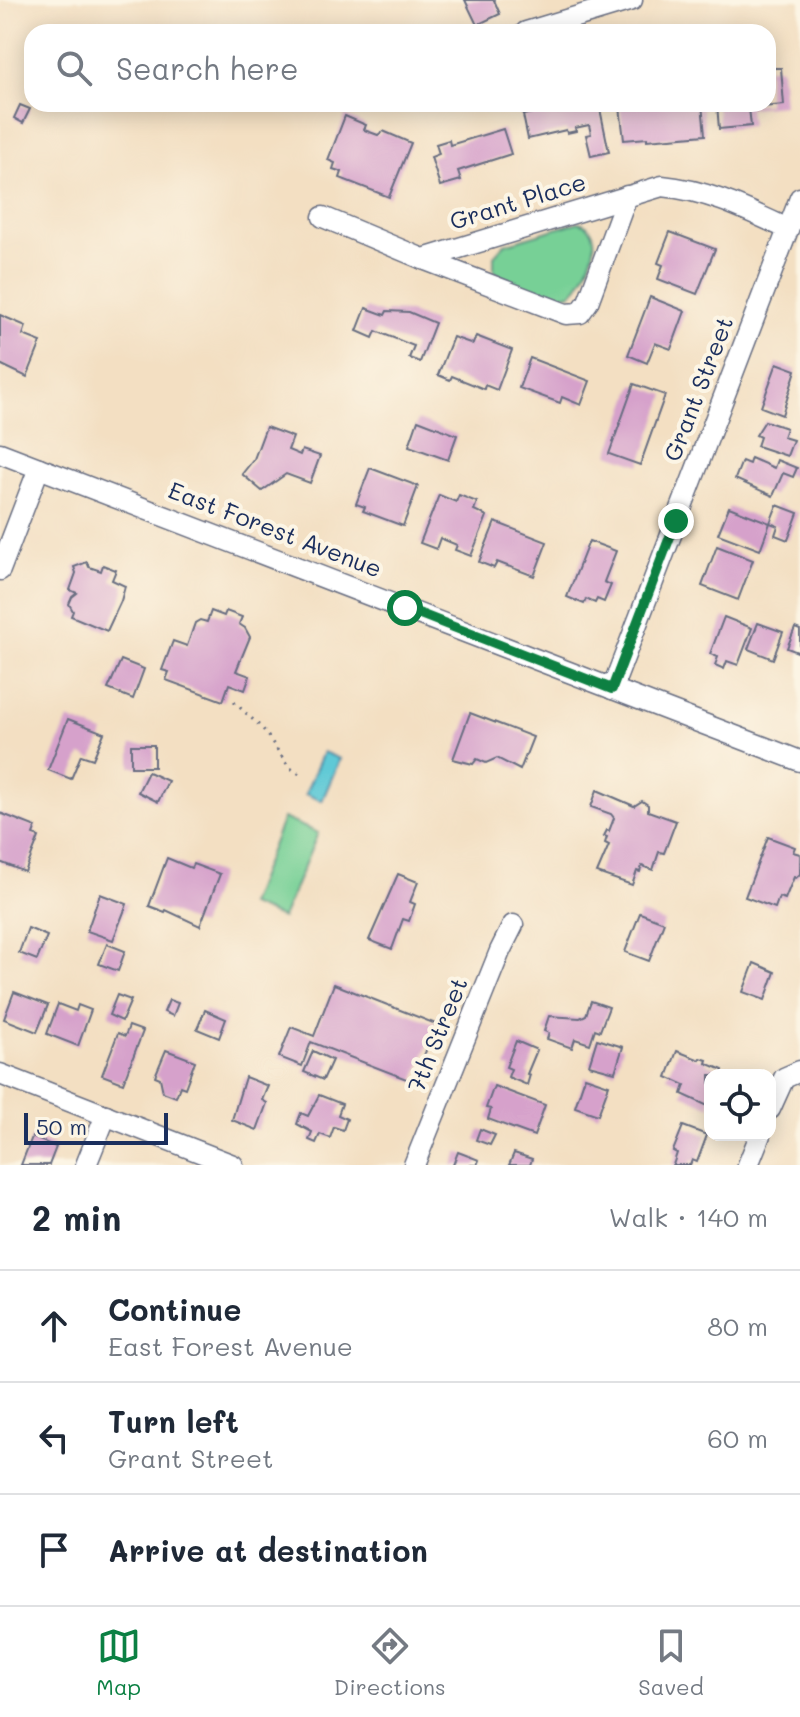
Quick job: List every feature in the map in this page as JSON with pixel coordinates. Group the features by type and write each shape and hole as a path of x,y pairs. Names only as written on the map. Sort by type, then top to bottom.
{"street":[{"path":"552,24 632,0"},
{"name":"Grant Place","path":"423,259 662,186 690,188 788,229"},
{"name":"Grant Place","path":"323,217 566,314 580,313 588,302 627,196"},
{"name":"Grant Street","path":"612,689 800,198"},
{"name":"East Forest Avenue","path":"0,453 800,761"},
{"path":"0,570 39,468"},
{"name":"7th Street","path":"414,1165 513,925"},
{"path":"776,1092 778,1087 796,1072"},
{"path":"0,1074 233,1165"},
{"path":"86,1165 106,1115"},
{"path":"748,1165 758,1141"}],"path":[{"path":"234,702 263,729 289,767 301,775"}],"green space":[{"path":"578,222 588,226 594,243 589,266 572,293 564,295 532,290 494,271 494,256 505,244"},
{"path":"283,818 318,833 282,918 249,905"}],"water":[{"path":"323,752 340,759 322,801 305,794"}],"building":[{"path":"465,0 494,0 500,14 477,24"},
{"path":"776,68 781,68 784,105 776,106"},
{"path":"20,105 24,107 24,112 28,112 23,123 14,118"},
{"path":"536,112 601,112 609,152 591,156 586,135 591,134 589,125 575,128 576,131 567,133 566,130 528,139 523,115"},
{"path":"621,112 703,112 705,135 624,140"},
{"path":"718,112 749,112 751,126 719,129"},
{"path":"345,116 366,125 364,130 378,135 383,131 411,143 389,197 340,178 342,172 333,169 335,163 328,160"},
{"path":"503,129 511,154 458,171 461,180 440,186 431,157 439,154 436,144 449,140 450,145"},
{"path":"670,232 715,249 697,294 658,279 663,265 658,263"},
{"path":"650,297 685,311 671,349 655,343 647,363 628,355"},
{"path":"366,308 385,315 387,311 409,312 435,323 420,362 409,358 414,346 376,331 373,338 357,331"},
{"path":"0,315 26,326 23,335 41,342 27,377 0,364"},
{"path":"476,336 512,350 497,390 485,385 484,389 452,376 450,380 438,375 453,337 473,344"},
{"path":"530,358 590,381 581,405 562,397 560,403 519,388"},
{"path":"777,363 796,370 782,415 761,407"},
{"path":"634,384 665,395 640,465 609,454"},
{"path":"418,420 457,435 448,460 409,446"},
{"path":"765,421 786,428 783,437 793,440 787,456 757,446 760,437 756,435"},
{"path":"266,427 293,437 288,450 300,455 302,450 320,456 310,483 286,474 262,491 242,474 254,459"},
{"path":"751,458 774,468 777,460 797,468 793,477 783,473 773,496 735,479 742,461 749,464"},
{"path":"370,468 418,486 403,526 363,511 365,507 356,504"},
{"path":"439,495 456,502 459,495 477,502 474,510 487,516 471,556 455,550 457,545 440,538 436,549 420,543"},
{"path":"777,505 798,513 788,540 775,535 778,526 770,523"},
{"path":"729,507 770,523 760,550 718,534"},
{"path":"495,522 547,542 534,576 497,562 494,568 479,562"},
{"path":"589,541 616,551 604,582 611,585 604,602 597,599 595,603 586,599 584,604 567,597"},
{"path":"717,546 753,560 738,600 702,586"},
{"path":"87,562 89,567 101,571 103,565 116,570 112,580 125,586 107,631 71,616 73,611 69,604 77,593 70,590 76,573 74,567"},
{"path":"211,611 224,616 226,611 242,617 239,624 250,637 236,671 250,676 245,690 229,684 223,701 166,680 169,672 162,670 173,641 187,646 195,623 200,620 207,622"},
{"path":"724,617 752,628 738,665 727,661 724,669 715,665 718,657 710,654"},
{"path":"758,623 783,632 773,659 748,649"},
{"path":"795,628 800,630 800,653 787,648"},
{"path":"121,660 144,669 133,699 108,689"},
{"path":"470,713 533,737 520,770 497,758 486,763 477,759 473,764 453,759"},
{"path":"68,719 104,733 93,759 81,755 71,779 48,770"},
{"path":"131,745 154,745 154,767 131,767"},
{"path":"148,772 168,781 158,802 138,792"},
{"path":"597,790 634,806 642,801 648,805 648,811 676,821 664,853 659,852 653,870 642,866 632,885 597,873 609,845 605,843 607,837 604,836 614,818 591,807"},
{"path":"0,813 36,827 33,835 39,837 25,872 0,862"},
{"path":"768,837 795,847 793,852 800,854 800,874 794,877 785,899 779,897 775,908 745,897"},
{"path":"167,858 191,868 193,864 220,874 200,926 166,910 149,906"},
{"path":"398,874 418,882 410,902 415,904 409,921 403,919 392,949 369,940"},
{"path":"100,894 127,904 113,940 87,931"},
{"path":"640,913 664,922 649,961 625,952"},
{"path":"28,928 47,936 37,960 19,953"},
{"path":"107,944 125,951 118,971 99,964"},
{"path":"754,963 775,972 765,1000 743,992"},
{"path":"334,984 436,1024 414,1082 311,1042 302,1066 279,1057 291,1027 314,1036"},
{"path":"14,992 48,1005 37,1032 4,1019"},
{"path":"117,995 131,1000 122,1021 109,1015"},
{"path":"169,1000 178,1003 173,1016 164,1012"},
{"path":"591,1001 609,1007 600,1031 595,1029 590,1044 575,1039 572,1048 547,1039 549,1033 544,1031 549,1016 580,1018 586,1015"},
{"path":"58,1004 76,1011 78,1005 91,1010 78,1046 47,1034"},
{"path":"205,1010 226,1019 219,1038 197,1029"},
{"path":"129,1026 143,1031 123,1083 102,1075 118,1033 125,1036"},
{"path":"597,1039 623,1047 615,1072 589,1065"},
{"path":"516,1041 537,1050 527,1074 530,1075 527,1085 508,1077 511,1069 506,1067"},
{"path":"166,1050 195,1061 185,1088 180,1086 176,1097 163,1092 160,1078 155,1076"},
{"path":"313,1051 332,1060 323,1080 304,1072"},
{"path":"677,1051 707,1060 706,1063 721,1069 704,1069 704,1104 682,1094 685,1085 667,1077"},
{"path":"245,1077 268,1086 262,1100 267,1103 257,1130 232,1120"},
{"path":"585,1077 609,1085 598,1115 575,1107"},
{"path":"494,1086 545,1105 534,1136 488,1119 491,1109 486,1108"},
{"path":"319,1095 342,1104 338,1115 347,1119 343,1130 334,1127 330,1138 320,1134 316,1143 309,1140 312,1132 297,1124 301,1113 308,1116"},
{"path":"683,1126 704,1134 705,1141 697,1162 692,1160 690,1165 673,1165 677,1153 673,1151"},
{"path":"480,1129 495,1135 490,1145 476,1140"},
{"path":"32,1137 56,1147 49,1165 21,1165"},
{"path":"458,1152 479,1160 477,1165 453,1165"},
{"path":"514,1153 532,1159 530,1165 509,1165"}],"route":[{"path":"405,608 612,689 676,521"}]}
